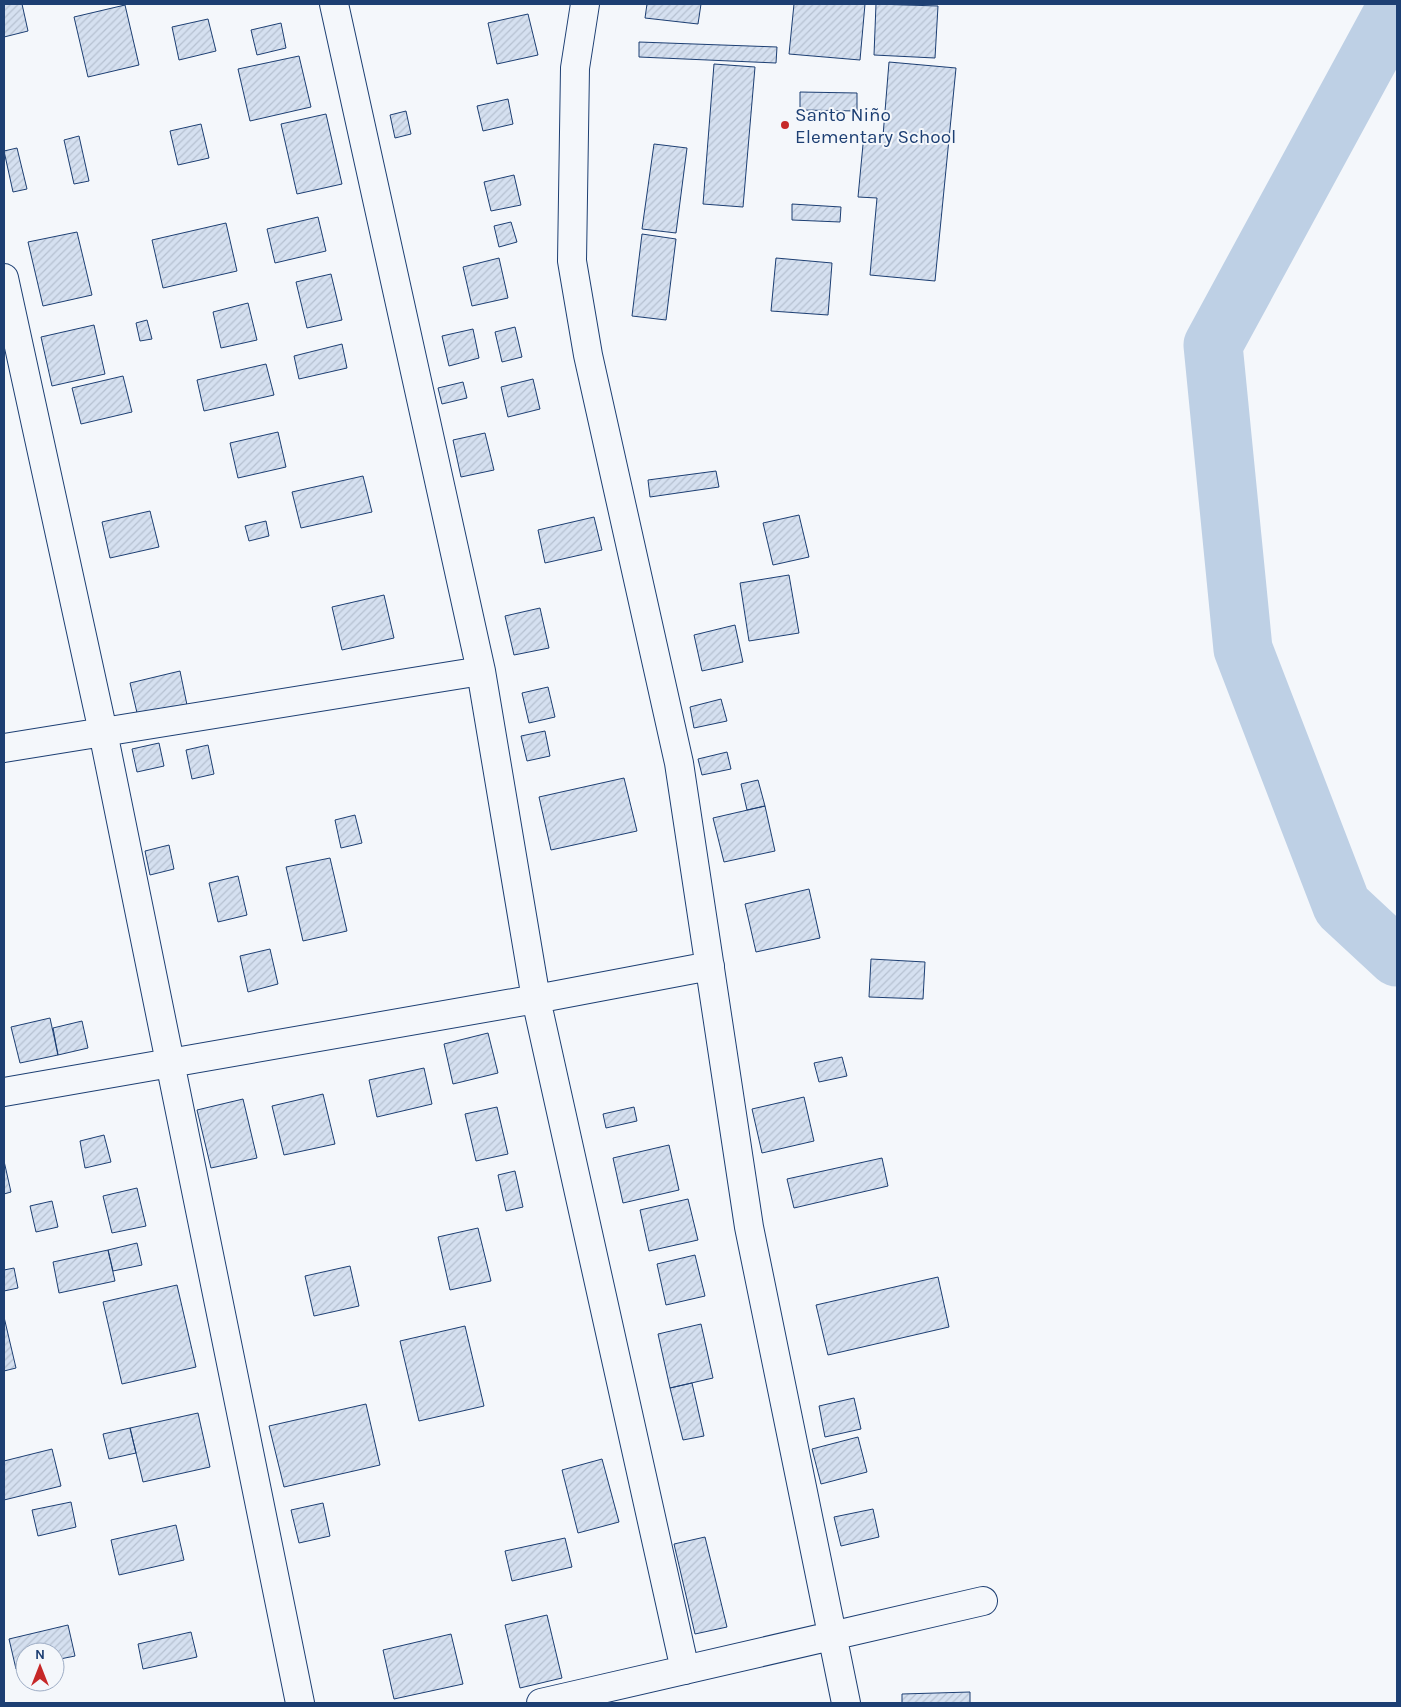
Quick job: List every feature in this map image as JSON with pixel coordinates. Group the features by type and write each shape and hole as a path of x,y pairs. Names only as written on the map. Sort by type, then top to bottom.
{"street":[{"path":"334,4 480,672 536,999 685,1670"},
{"path":"585,4 575,68 572,261 588,355 679,763 749,1227 846,1703"},
{"path":"4,278 103,732 300,1703"},
{"path":"4,748 480,672"},
{"path":"4,1092 536,999 710,966"},
{"path":"541,1703 983,1601"}],"building":[{"path":"4,4 22,4 28,31 4,37"},
{"path":"647,4 701,4 698,24 645,18"},
{"path":"794,4 865,4 860,60 789,54"},
{"path":"876,4 938,6 935,58 874,55"},
{"path":"125,5 139,65 88,77 74,17"},
{"path":"528,14 538,55 497,64 488,23"},
{"path":"208,19 216,51 179,60 172,27"},
{"path":"281,23 286,48 257,55 251,30"},
{"path":"639,42 777,47 776,63 639,57"},
{"path":"299,56 311,107 250,121 238,69"},
{"path":"889,62 956,68 935,281 870,275 877,198 858,197 864,134 883,136"},
{"path":"714,64 755,67 743,207 703,204"},
{"path":"800,92 857,93 857,111 800,110"},
{"path":"508,99 513,124 483,131 477,106"},
{"path":"406,111 411,134 395,138 390,115"},
{"path":"326,114 342,184 297,194 281,124"},
{"path":"201,124 209,158 178,165 170,131"},
{"path":"79,136 89,181 74,184 64,140"},
{"path":"654,144 687,148 676,233 642,229"},
{"path":"17,148 27,189 13,192 4,151"},
{"path":"514,175 521,205 491,211 484,182"},
{"path":"792,204 841,207 840,222 792,220"},
{"path":"318,217 326,251 275,263 267,229"},
{"path":"511,222 517,242 499,247 494,226"},
{"path":"226,223 237,271 163,288 152,240"},
{"path":"77,232 92,295 43,306 28,242"},
{"path":"642,234 676,239 666,320 632,316"},
{"path":"499,258 508,298 472,306 463,267"},
{"path":"776,258 832,263 828,315 771,311"},
{"path":"331,274 342,320 307,328 296,282"},
{"path":"248,303 257,340 221,348 213,312"},
{"path":"147,320 152,339 140,341 136,323"},
{"path":"94,325 105,374 52,386 41,337"},
{"path":"515,327 522,357 502,362 495,332"},
{"path":"473,329 479,358 449,366 442,336"},
{"path":"342,344 347,368 299,379 294,356"},
{"path":"266,364 274,395 204,411 197,380"},
{"path":"123,376 132,412 81,424 72,388"},
{"path":"533,379 540,409 508,417 501,387"},
{"path":"463,382 467,398 442,404 438,388"},
{"path":"278,432 286,467 238,478 230,443"},
{"path":"485,433 494,470 461,477 453,440"},
{"path":"716,471 719,487 650,497 648,480"},
{"path":"363,476 372,512 301,528 292,492"},
{"path":"150,511 159,547 110,558 102,522"},
{"path":"799,515 809,557 773,565 763,523"},
{"path":"594,517 602,550 545,563 538,530"},
{"path":"266,521 269,536 249,541 245,526"},
{"path":"789,575 799,633 749,641 740,583"},
{"path":"384,595 394,638 342,650 332,607"},
{"path":"540,608 549,648 514,655 505,616"},
{"path":"735,625 743,662 702,671 694,635"},
{"path":"180,671 187,705 138,717 130,683"},
{"path":"548,687 555,717 529,723 522,693"},
{"path":"721,699 727,721 694,728 690,707"},
{"path":"545,731 550,756 527,761 521,736"},
{"path":"159,743 164,766 137,772 132,749"},
{"path":"208,745 214,774 192,779 186,750"},
{"path":"727,752 731,769 702,775 698,759"},
{"path":"624,778 637,831 551,850 539,797"},
{"path":"758,780 765,806 747,810 741,784"},
{"path":"765,806 775,851 724,862 713,818"},
{"path":"355,815 362,843 341,848 335,820"},
{"path":"169,845 174,869 150,875 145,851"},
{"path":"330,858 347,931 303,941 286,867"},
{"path":"238,876 247,915 218,922 209,883"},
{"path":"809,889 820,938 756,952 745,904"},
{"path":"270,949 278,984 248,992 240,956"},
{"path":"871,959 925,962 923,999 869,997"},
{"path":"50,1018 58,1055 20,1063 11,1027"},
{"path":"82,1021 88,1048 58,1055 53,1028"},
{"path":"488,1033 498,1073 453,1084 444,1044"},
{"path":"842,1057 847,1076 819,1082 814,1063"},
{"path":"424,1068 432,1104 377,1117 369,1080"},
{"path":"323,1094 335,1144 284,1155 272,1106"},
{"path":"804,1097 814,1141 762,1153 752,1109"},
{"path":"243,1099 257,1158 211,1168 197,1110"},
{"path":"497,1107 508,1154 476,1161 465,1114"},
{"path":"634,1107 637,1121 606,1128 603,1114"},
{"path":"104,1135 111,1162 85,1168 80,1141"},
{"path":"669,1145 679,1190 623,1203 613,1158"},
{"path":"882,1158 888,1186 794,1208 787,1179"},
{"path":"4,1161 11,1192 4,1194"},
{"path":"515,1171 523,1207 506,1211 498,1175"},
{"path":"137,1188 146,1226 112,1233 103,1196"},
{"path":"688,1199 698,1240 649,1251 640,1210"},
{"path":"52,1201 58,1227 36,1232 30,1206"},
{"path":"478,1228 491,1281 450,1290 438,1237"},
{"path":"137,1243 142,1265 113,1271 108,1250"},
{"path":"108,1250 115,1281 59,1293 53,1262"},
{"path":"695,1255 705,1296 666,1305 657,1264"},
{"path":"350,1266 359,1306 314,1316 305,1276"},
{"path":"14,1268 18,1288 4,1291 4,1270"},
{"path":"938,1277 949,1327 828,1355 816,1305"},
{"path":"177,1285 196,1367 122,1384 103,1302"},
{"path":"4,1317 16,1368 4,1371"},
{"path":"701,1324 713,1378 670,1388 658,1334"},
{"path":"465,1326 484,1406 419,1421 400,1341"},
{"path":"692,1383 704,1436 683,1440 670,1388"},
{"path":"854,1398 861,1429 825,1437 819,1406"},
{"path":"366,1404 380,1465 284,1487 269,1426"},
{"path":"198,1413 210,1467 143,1482 130,1428"},
{"path":"130,1428 136,1453 109,1459 103,1434"},
{"path":"858,1437 867,1472 821,1484 812,1449"},
{"path":"52,1449 61,1486 4,1500 4,1461"},
{"path":"602,1459 619,1522 578,1533 562,1470"},
{"path":"71,1502 76,1527 38,1536 32,1510"},
{"path":"323,1503 330,1536 299,1543 291,1510"},
{"path":"873,1509 879,1537 841,1546 834,1517"},
{"path":"176,1525 184,1560 119,1575 111,1540"},
{"path":"705,1537 727,1627 695,1634 674,1544"},
{"path":"565,1538 572,1567 512,1581 505,1551"},
{"path":"547,1615 562,1678 520,1688 505,1625"},
{"path":"68,1625 75,1656 65,1658 65,1642 15,1642 15,1665 9,1639"},
{"path":"191,1632 197,1657 143,1669 138,1644"},
{"path":"451,1634 463,1684 394,1699 383,1650"},
{"path":"970,1692 970,1703 902,1703 902,1694"}],"waterway":[{"path":"1397,6 1213,345 1243,649 1342,906 1397,957"}],"place":[{"name":"Santo Niño Elementary School","path":"785,125"}]}
